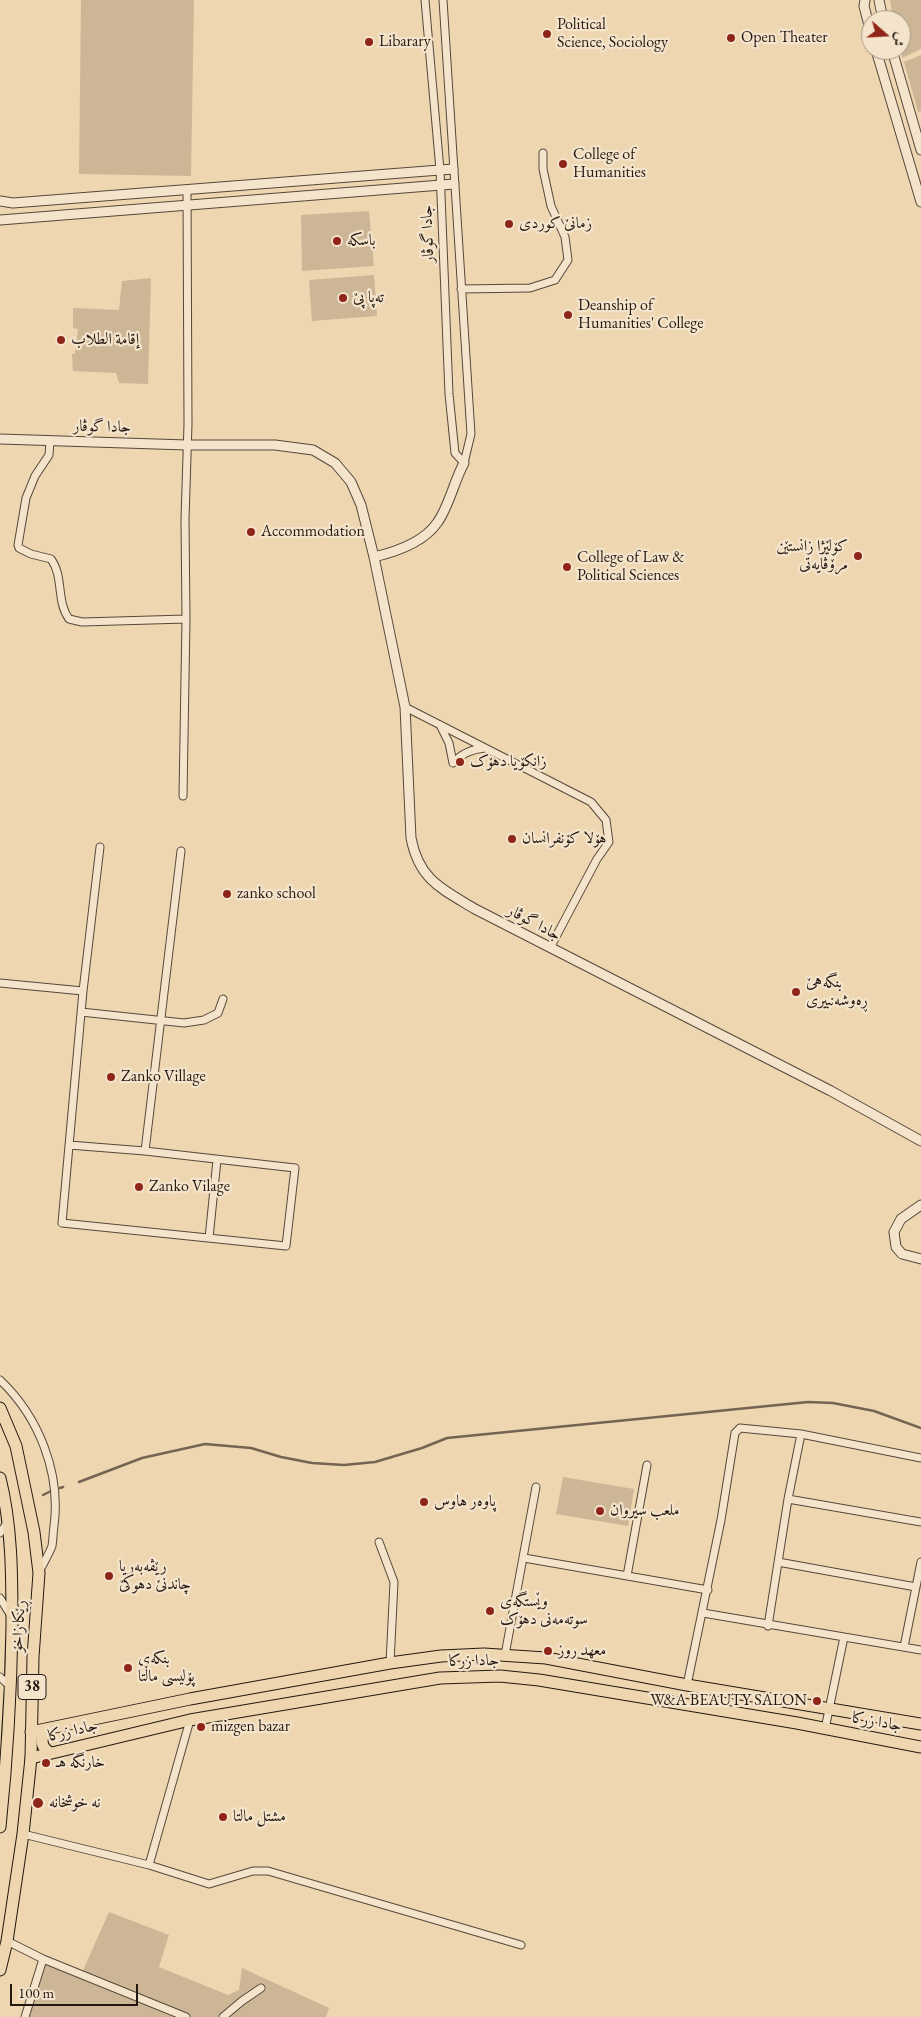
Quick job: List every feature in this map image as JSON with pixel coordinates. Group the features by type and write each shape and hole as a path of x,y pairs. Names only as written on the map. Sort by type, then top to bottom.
{"main road":[{"name":"ڕێکا زاخۆ","path":"0,1409 16,1446 34,1532 39,1573 34,1650 31,1758 23,1834 7,1941 0,1970"},
{"name":"ڕێکا زاخۆ","path":"0,1478 8,1520 12,1616 11,1687 0,1827"},
{"name":"جادا زرکا","path":"31,1732 190,1699 390,1663 441,1656 505,1655 546,1658 687,1685 921,1724"},
{"name":"جادا زرکا","path":"31,1758 190,1720 421,1680 480,1675 522,1678 921,1747"},
{"path":"48,1729 42,1740 44,1748 51,1753"}],"street":[{"name":"جادا گوڤار","path":"425,0 441,184 449,394 455,453 464,463"},
{"name":"جادا گوڤار","path":"374,557 387,554 415,541 427,534 438,523 464,463 470,434 443,0"},
{"path":"879,60 921,202"},
{"path":"895,60 921,150"},
{"path":"460,290 530,288 555,280 568,260 565,237 551,206 543,168 542,153"},
{"path":"0,201 13,203 454,169"},
{"path":"0,220 454,184"},
{"path":"183,796 186,619 187,190"},
{"path":"13,203 15,218"},
{"name":"جادا گوڤار","path":"0,438 187,445 284,445 312,450 328,458 346,475 358,495 374,557 405,707 411,838 421,869 439,888 554,950 831,1091 921,1140"},
{"path":"50,441 50,455 35,476 26,498 18,545 19,548 30,554 51,559 56,566 62,610 69,619 82,622 186,619"},
{"path":"405,707 591,802 606,820 609,842 597,859 551,946 554,950"},
{"path":"440,725 449,743 453,763 465,753 476,749 488,748"},
{"path":"69,1146 295,1168 286,1246 62,1223 83,991 100,847"},
{"path":"145,1152 181,851"},
{"path":"0,983 83,991"},
{"path":"81,1012 160,1022 184,1023 204,1020 218,1013 223,999"},
{"path":"209,1238 218,1160"},
{"path":"921,1205 901,1219 894,1232 896,1248 902,1254 921,1259"},
{"path":"0,1380 12,1392 40,1434 54,1478 57,1506 52,1545 39,1573"},
{"path":"687,1685 722,1520 735,1433 740,1428 801,1434 921,1458"},
{"path":"768,1626 788,1499 801,1434"},
{"path":"627,1576 647,1465"},
{"path":"505,1655 536,1487"},
{"path":"788,1499 921,1522"},
{"path":"0,1533 8,1520"},
{"path":"379,1542 394,1582 390,1663"},
{"path":"524,1558 708,1590"},
{"path":"778,1562 916,1587"},
{"path":"904,1647 921,1562"},
{"path":"0,1598 12,1616"},
{"path":"703,1613 768,1626 921,1650"},
{"path":"824,1729 844,1638"},
{"path":"0,1677 11,1687"},
{"path":"150,1865 190,1720"},
{"path":"23,1834 150,1865 209,1884 253,1871 268,1871 521,1945"},
{"path":"7,1941 43,1959 186,2017"},
{"path":"25,2017 43,1959"},
{"path":"223,2017 242,2001 262,1988"}],"shaded area":[{"path":"81,0 194,0 191,176 79,174"},
{"path":"890,0 921,0 921,49 911,54 911,10 892,10"},
{"path":"921,55 921,111 918,112 904,62"},
{"name":"باسکە","path":"369,211 374,266 302,271 301,215"},
{"name":"تەپا پێ","path":"374,275 377,316 312,321 309,280"},
{"path":"151,278 148,384 119,383 116,373 73,371 72,354 75,354 78,329 73,328 73,308 119,310 122,281"},
{"path":"563,1477 634,1489 628,1526 556,1514"},
{"path":"109,1912 169,1935 159,1967 228,1995 239,1990 242,1968 329,2008 326,2017 29,2017 44,1963 80,1977"}],"waterway":[{"path":"79,1482 142,1458 205,1444 251,1448 281,1457 312,1463 344,1465 375,1462 422,1448 447,1438 808,1402 833,1403 874,1411 921,1428"},
{"path":"43,1495 51,1491"}],"place":[{"name":"Political Science, Sociology","path":"547,34"},
{"name":"Open Theater","path":"731,38"},
{"name":"Libarary","path":"369,42"},
{"name":"College of Humanities","path":"563,164"},
{"name":"زمانێ کوردی","path":"509,224"},
{"name":"باسکە","path":"337,241"},
{"name":"تەپا پێ","path":"343,298"},
{"name":"Deanship of Humanities' College","path":"568,315"},
{"name":"إقامة الطلاب","path":"61,340"},
{"name":"Accommodation","path":"251,532"},
{"name":"كۆلێژا زانستێن مرۆڤایەتی","path":"858,556"},
{"name":"College of Law & Political Sciences","path":"567,567"},
{"name":"زانکۆیا دهۆک","path":"460,762"},
{"name":"هۆلا كۆنفرانسان","path":"512,839"},
{"name":"zanko school","path":"227,894"},
{"name":"بنگه‌هێ ڕه‌وشه‌نبیرى","path":"796,992"},
{"name":"Zanko Village","path":"111,1077"},
{"name":"Zanko Vilage","path":"139,1187"},
{"name":"پاوەر هاوس","path":"424,1502"},
{"name":"ملعب سيروان","path":"600,1511"},
{"name":"رێڤەبەریا چاندنێ دهوکێ","path":"109,1576"},
{"name":"وێستگەی سوتەمەنی دهۆک","path":"490,1611"},
{"name":"معهد روز","path":"548,1651"},
{"name":"بنکەی پۆلیسی ماڵتا","path":"128,1668"},
{"name":"W&A BEAUTY SALON","path":"817,1701"},
{"name":"mizgen bazar","path":"201,1727"},
{"name":"خارنگه هـ","path":"46,1763"},
{"name":"نه خوشخانه","path":"38,1803"},
{"name":"مشتل مالتا","path":"223,1817"}]}
